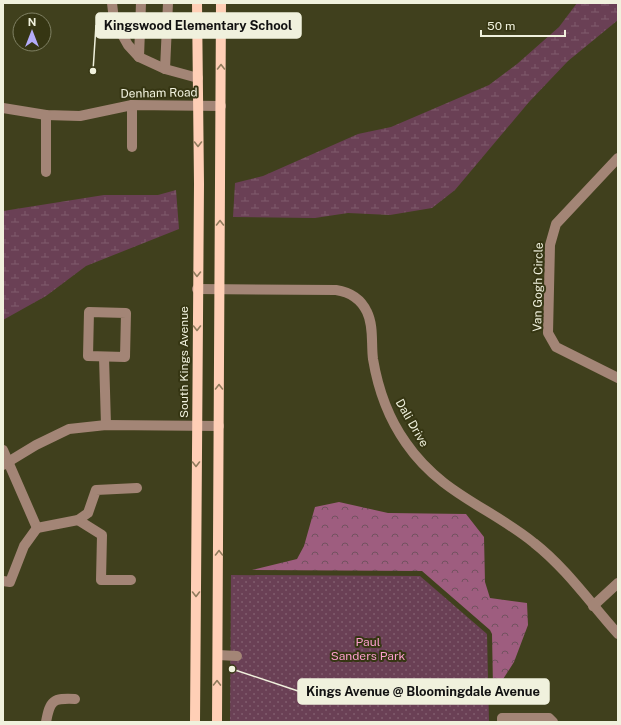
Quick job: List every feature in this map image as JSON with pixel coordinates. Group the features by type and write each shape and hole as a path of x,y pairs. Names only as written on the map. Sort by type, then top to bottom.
{"main road":[{"name":"South Kings Avenue","path":"195,722 198,105 197,3"},
{"path":"217,722 221,3"}],"street":[{"path":"112,3 114,20 128,45 139,57 165,69 198,78"},
{"path":"139,57 140,3"},
{"path":"165,69 168,3"},
{"path":"132,105 132,147"},
{"name":"Denham Road","path":"3,108 46,115 80,116 115,107 132,105 221,106"},
{"path":"46,115 46,172"},
{"name":"Van Gogh Circle","path":"618,158 556,224 550,245 548,333 556,347 618,378"},
{"name":"Dali Drive","path":"197,290 336,290 347,292 356,298 364,307 369,316 375,367 382,395 398,430 412,451 433,475 449,488 523,535 542,549 618,634"},
{"path":"89,312 126,313 125,357 104,357 88,356 89,312"},
{"path":"104,357 106,425"},
{"path":"6,464 36,445 69,429 106,425 219,426"},
{"path":"3,450 6,464 37,528"},
{"path":"3,581 10,582 24,546 37,528 78,520 88,513 96,490 137,488"},
{"path":"78,520 102,535 101,580 131,580"},
{"path":"593,606 618,583"},
{"path":"218,656 237,656"},
{"path":"46,722 51,703 56,699 76,699"},
{"path":"502,722 502,718 549,718 553,722"}],"green space":[{"path":"577,3 618,3 618,20 568,61 529,102 455,190 432,208 390,215 348,213 315,218 233,217 235,183 263,176 358,134 391,127 489,85 517,64 559,27"},
{"path":"176,190 179,229 86,266 46,296 3,320 3,211 104,195 158,195"},
{"path":"339,502 388,513 466,514 484,537 485,582 490,598 527,603 528,625 514,662 498,687 493,687 492,634 490,630 422,571 252,570 297,559 304,546 315,507"},
{"name":"Paul Sanders Park","path":"231,575 420,576 487,634 489,722 230,722"}],"place":[{"name":"Kingswood Elementary School","path":"93,71"},
{"name":"Kings Avenue @ Bloomingdale Avenue","path":"232,669"}]}
